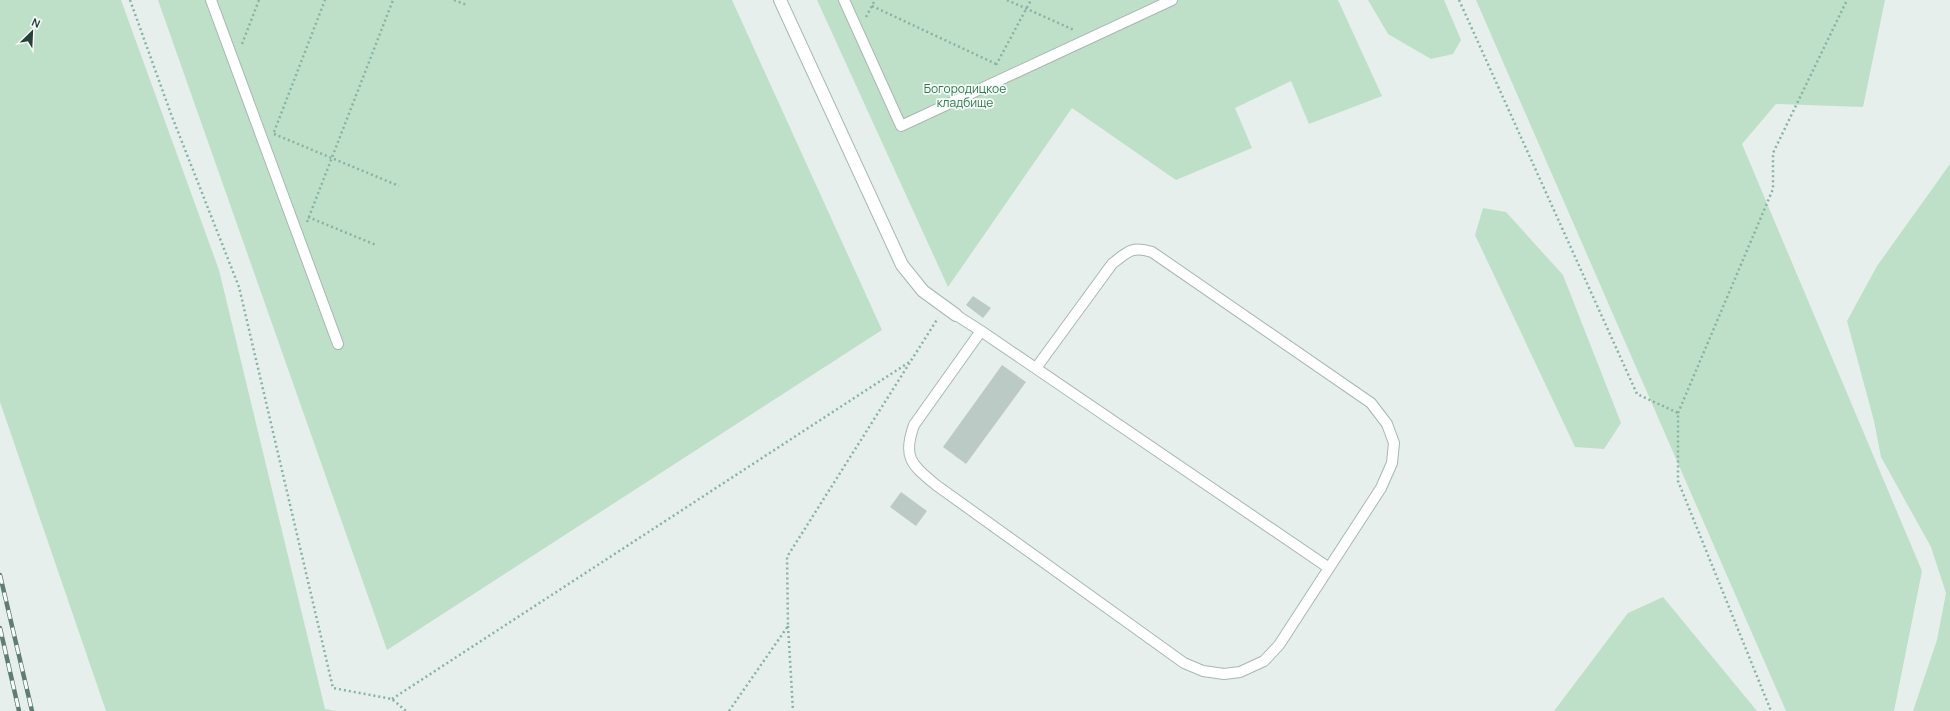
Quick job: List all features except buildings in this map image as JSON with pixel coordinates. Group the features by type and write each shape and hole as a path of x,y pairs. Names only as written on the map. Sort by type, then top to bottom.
{"street":[{"path":"780,0 902,265 922,291 956,315"}],"lane":[{"path":"211,0 338,344"},
{"path":"844,0 901,126 1172,0"},
{"path":"981,330 914,425 908,440 909,453 915,467 936,485 1184,663 1203,671 1224,674 1240,672 1264,661 1279,645 1381,488 1392,463 1394,443 1387,424 1371,403 1152,252 1139,248 1126,252 1112,264 1036,368"},
{"path":"956,315 981,330 1329,568"}],"path":[{"path":"130,0 171,114 239,287 333,688 392,699 406,711"},
{"path":"240,50 259,0"},
{"path":"266,151 325,0"},
{"path":"299,241 393,0"},
{"path":"454,0 467,5"},
{"path":"1007,0 1079,33"},
{"path":"983,88 1031,0"},
{"path":"1459,0 1637,394 1678,413"},
{"path":"1771,711 1678,480 1678,413 1773,189 1773,153 1847,0"},
{"path":"872,6 996,64"},
{"path":"273,133 399,186"},
{"path":"287,208 376,245"},
{"path":"793,711 788,626 787,557 945,307"},
{"path":"392,699 911,360"},
{"path":"729,711 788,626"}],"green space":[{"path":"0,0 121,0 219,270 325,709 336,711 106,711 0,402"},
{"path":"158,0 732,0 882,330 387,650"},
{"name":"Богородицкое кладбище","path":"817,0 1338,0 1382,96 1309,124 1291,81 1235,108 1252,148 1176,180 1072,108 948,287"},
{"path":"1368,0 1444,0 1461,40 1453,54 1431,59 1388,34"},
{"path":"1476,0 1885,0 1863,107 1776,104 1742,144 1922,571 1894,711 1786,711"},
{"path":"1950,164 1950,711 1913,711 1937,640 1946,593 1931,547 1881,457 1874,421 1847,321 1877,266"},
{"path":"1483,208 1506,212 1563,275 1621,423 1604,449 1575,447 1475,235"},
{"path":"1663,597 1757,711 1554,711 1628,613"}],"railway":[{"path":"0,575 32,711"},
{"path":"0,628 19,711"}]}
